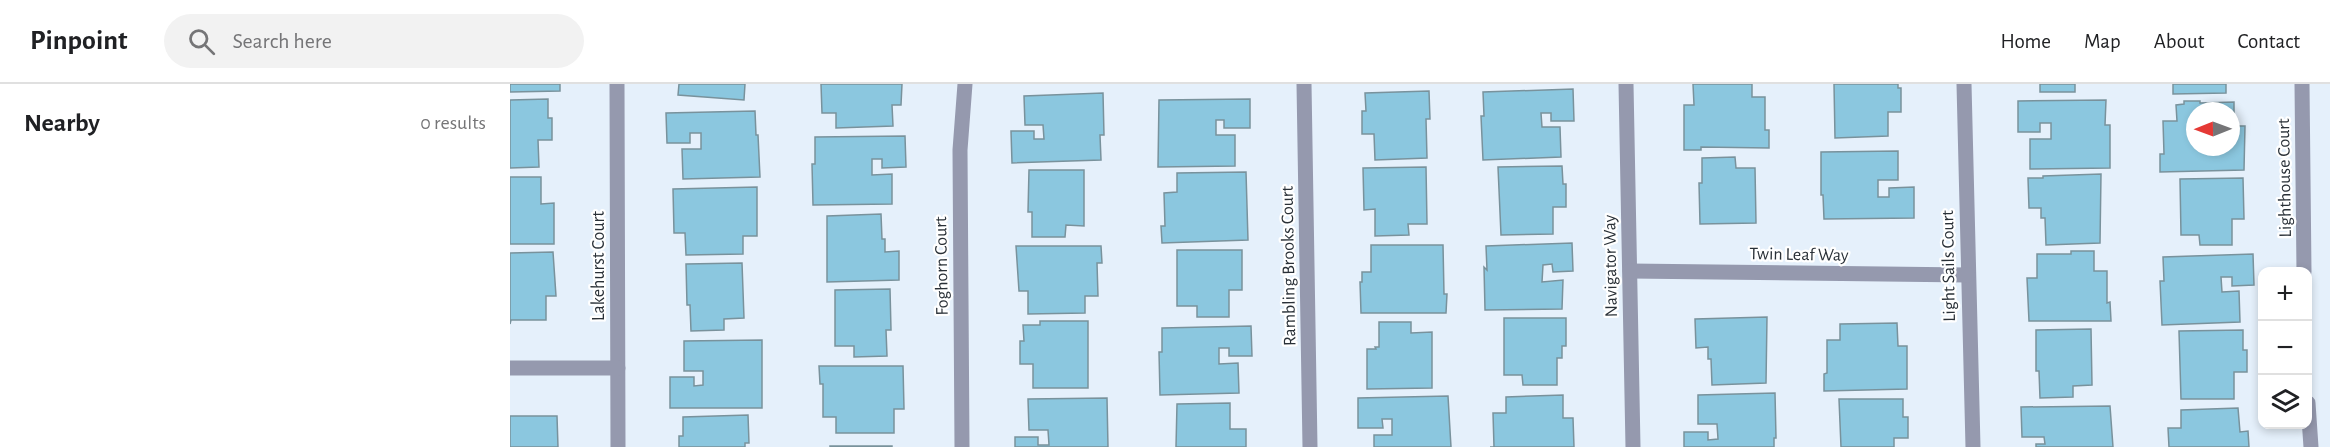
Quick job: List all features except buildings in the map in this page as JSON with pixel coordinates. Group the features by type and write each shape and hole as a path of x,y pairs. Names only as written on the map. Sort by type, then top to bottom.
{"street":[{"name":"Lakehurst Court","path":"616,84 618,447"},
{"name":"Foghorn Court","path":"962,447 960,150 965,84"},
{"name":"Rambling Brooks Court","path":"1304,84 1310,447"},
{"name":"Navigator Way","path":"1626,84 1633,447"},
{"name":"Light Sails Court","path":"1964,84 1972,447"},
{"name":"Lighthouse Court","path":"2302,84 2304,267"},
{"name":"Twin Leaf Way","path":"1630,272 1968,275"},
{"path":"510,368 618,368"},
{"path":"2309,429 2311,447"}]}
